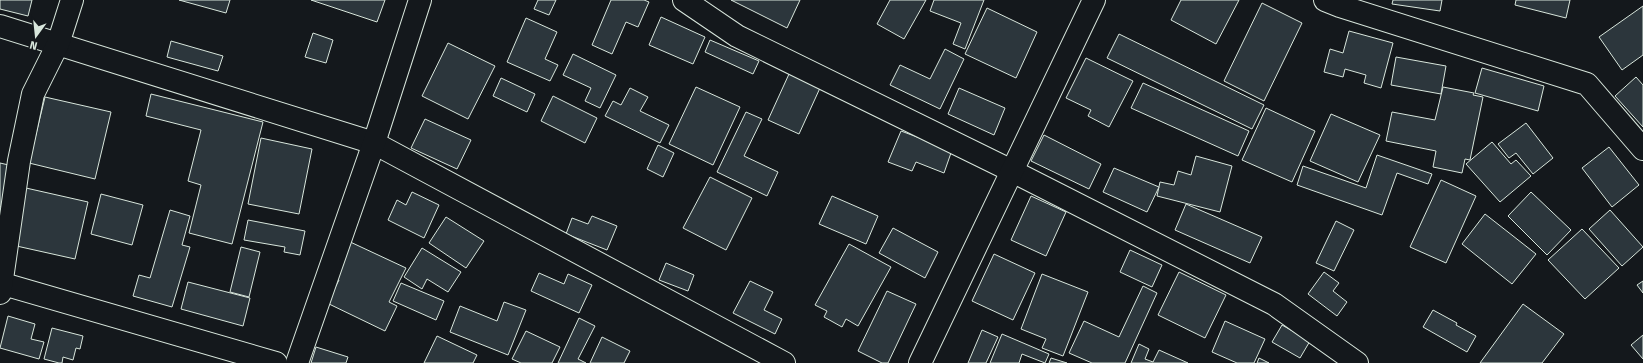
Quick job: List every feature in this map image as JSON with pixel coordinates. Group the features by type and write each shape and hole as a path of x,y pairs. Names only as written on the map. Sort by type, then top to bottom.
{"street":[{"path":"72,0 58,44 33,94 20,161 1,286 276,363"},
{"path":"297,363 374,143 420,0"},
{"path":"684,0 737,36 1012,171 1274,304 1358,363"},
{"path":"920,363 1094,0"},
{"path":"1325,0 1587,84 1643,149"},
{"path":"0,26 374,143 784,363"}],"building":[{"path":"0,0 32,0 28,16 0,9"},
{"path":"179,0 230,0 226,13"},
{"path":"311,0 385,0 377,22"},
{"path":"538,0 556,0 549,15 534,9"},
{"path":"611,0 644,0 649,2 638,27 626,22 612,54 592,45"},
{"path":"731,0 800,0 787,28"},
{"path":"890,0 926,0 904,39 877,24"},
{"path":"934,0 984,0 965,49 953,44 961,23 930,11"},
{"path":"1181,0 1239,0 1216,44 1171,20"},
{"path":"1393,0 1442,0 1440,11 1392,4"},
{"path":"1516,0 1570,0 1566,18 1515,5"},
{"path":"1262,3 1302,23 1264,101 1224,81"},
{"path":"1643,6 1643,55 1622,70 1599,37"},
{"path":"987,8 1037,32 1016,78 965,54"},
{"path":"661,17 705,37 693,64 649,45"},
{"path":"526,18 557,32 545,59 558,65 550,81 507,62"},
{"path":"1349,31 1393,43 1381,88 1364,83 1366,75 1345,69 1343,77 1324,72 1330,49 1343,53"},
{"path":"313,33 333,40 326,63 305,57"},
{"path":"1119,34 1264,105 1252,129 1107,58"},
{"path":"710,40 759,61 753,74 705,52"},
{"path":"171,41 223,56 218,71 167,57"},
{"path":"448,43 495,66 468,119 422,96"},
{"path":"945,49 964,59 940,109 890,85 900,65 930,79"},
{"path":"573,54 616,75 600,108 585,101 591,88 563,75"},
{"path":"1396,57 1446,66 1441,94 1391,85"},
{"path":"1086,58 1133,81 1109,127 1088,116 1091,110 1066,98"},
{"path":"1482,68 1544,86 1538,111 1475,93"},
{"path":"789,74 820,88 799,134 768,120"},
{"path":"1636,77 1643,85 1643,127 1615,96"},
{"path":"501,78 535,94 527,112 493,96"},
{"path":"1143,83 1249,131 1238,156 1131,108"},
{"path":"696,87 740,107 713,165 669,144"},
{"path":"1443,87 1474,93 1473,95 1483,97 1470,160 1465,159 1462,173 1433,167 1436,151 1386,141 1392,112 1435,120"},
{"path":"630,88 648,97 640,111 669,125 660,143 605,116 613,101 621,105"},
{"path":"959,88 1005,108 994,135 948,114"},
{"path":"151,94 263,122 232,244 189,233 201,185 188,181 201,130 146,116"},
{"path":"553,96 597,118 585,143 541,121"},
{"path":"45,97 111,112 95,179 29,163"},
{"path":"1266,108 1315,131 1292,182 1242,160"},
{"path":"746,112 762,119 744,156 778,172 767,196 717,172"},
{"path":"1331,114 1380,135 1358,182 1310,161"},
{"path":"425,119 471,140 457,169 411,148"},
{"path":"1526,123 1553,158 1533,174 1516,153 1509,158 1498,144"},
{"path":"901,131 952,150 944,173 916,162 912,171 888,162"},
{"path":"1044,135 1101,164 1089,189 1031,161"},
{"path":"261,138 312,149 299,214 248,204"},
{"path":"1492,142 1511,164 1516,160 1531,176 1500,202 1466,164"},
{"path":"658,145 674,153 663,177 647,169"},
{"path":"1609,147 1639,185 1612,207 1582,168"},
{"path":"1377,155 1432,174 1428,184 1397,173 1382,215 1297,185 1303,166 1366,188"},
{"path":"1196,156 1232,166 1220,212 1157,196 1160,182 1174,185 1178,171 1191,175"},
{"path":"0,163 13,166 3,207 0,207"},
{"path":"1114,168 1159,187 1147,212 1103,192"},
{"path":"710,177 752,198 726,250 683,228"},
{"path":"1441,180 1476,196 1446,263 1410,247"},
{"path":"26,188 88,202 75,259 12,245"},
{"path":"412,192 439,205 424,238 388,220 397,200 406,205"},
{"path":"1531,192 1571,230 1547,255 1508,216"},
{"path":"101,194 143,205 132,245 91,234"},
{"path":"832,196 878,216 866,244 819,224"},
{"path":"1031,196 1066,212 1046,256 1011,240"},
{"path":"1186,204 1262,237 1250,263 1175,230"},
{"path":"170,210 190,216 182,245 190,247 172,307 133,296 139,275 150,278"},
{"path":"1610,210 1643,247 1622,266 1589,229"},
{"path":"1485,214 1536,254 1512,284 1462,244"},
{"path":"592,216 617,226 607,250 566,234 572,218 588,224"},
{"path":"446,217 484,241 466,268 429,243"},
{"path":"248,220 305,231 300,255 284,252 285,247 244,240"},
{"path":"1336,221 1354,230 1334,271 1316,263"},
{"path":"893,228 938,252 925,278 879,253"},
{"path":"1582,229 1619,268 1585,299 1548,260"},
{"path":"346,240 406,268 389,302 397,306 385,331 327,303 339,280 329,275"},
{"path":"849,244 891,267 858,326 846,319 842,327 824,317 827,311 815,305"},
{"path":"241,247 260,252 249,297 230,292"},
{"path":"422,248 461,272 448,292 427,279 422,289 404,277"},
{"path":"1130,250 1162,265 1152,287 1120,272"},
{"path":"994,254 1035,273 1013,320 972,301"},
{"path":"666,263 694,275 688,291 659,280"},
{"path":"1179,272 1226,295 1205,338 1158,315"},
{"path":"1324,272 1339,283 1333,291 1347,302 1337,316 1308,294"},
{"path":"539,273 564,284 568,274 592,285 579,313 531,291"},
{"path":"1042,274 1088,292 1063,356 1042,348 1046,339 1021,329"},
{"path":"750,281 773,292 764,310 782,319 775,334 733,313"},
{"path":"1643,281 1643,293 1637,285"},
{"path":"188,282 250,298 243,326 181,309"},
{"path":"401,283 444,301 436,320 393,301"},
{"path":"1143,286 1157,293 1125,363 1092,363 1069,353 1084,321 1119,337"},
{"path":"887,291 916,304 888,363 882,363 858,351"},
{"path":"504,302 526,310 508,355 450,332 460,306 497,321"},
{"path":"1523,304 1564,334 1542,363 1480,363"},
{"path":"1433,310 1457,323 1456,325 1476,336 1467,352 1423,327"},
{"path":"8,316 35,324 31,339 44,342 39,359 0,348"},
{"path":"579,318 595,326 578,359 586,363 558,363"},
{"path":"1225,321 1265,339 1254,363 1237,363 1212,352"},
{"path":"1282,325 1310,341 1300,358 1272,342"},
{"path":"52,328 83,336 80,349 76,348 73,360 63,357 62,363 59,363 44,359"},
{"path":"982,330 998,337 986,363 968,363"},
{"path":"526,331 560,347 552,363 521,363 512,359"},
{"path":"1002,334 1049,354 1045,363 1022,354 1019,363 990,363"},
{"path":"1643,335 1643,359 1631,345"},
{"path":"437,336 477,355 473,363 424,363"},
{"path":"602,337 630,351 624,363 590,363"},
{"path":"1139,344 1149,349 1145,359 1153,362 1159,350 1188,363 1131,363"},
{"path":"316,347 348,357 346,363 311,363"},
{"path":"1051,358 1067,363 1049,363"},
{"path":"1259,358 1269,363 1257,363"}]}
